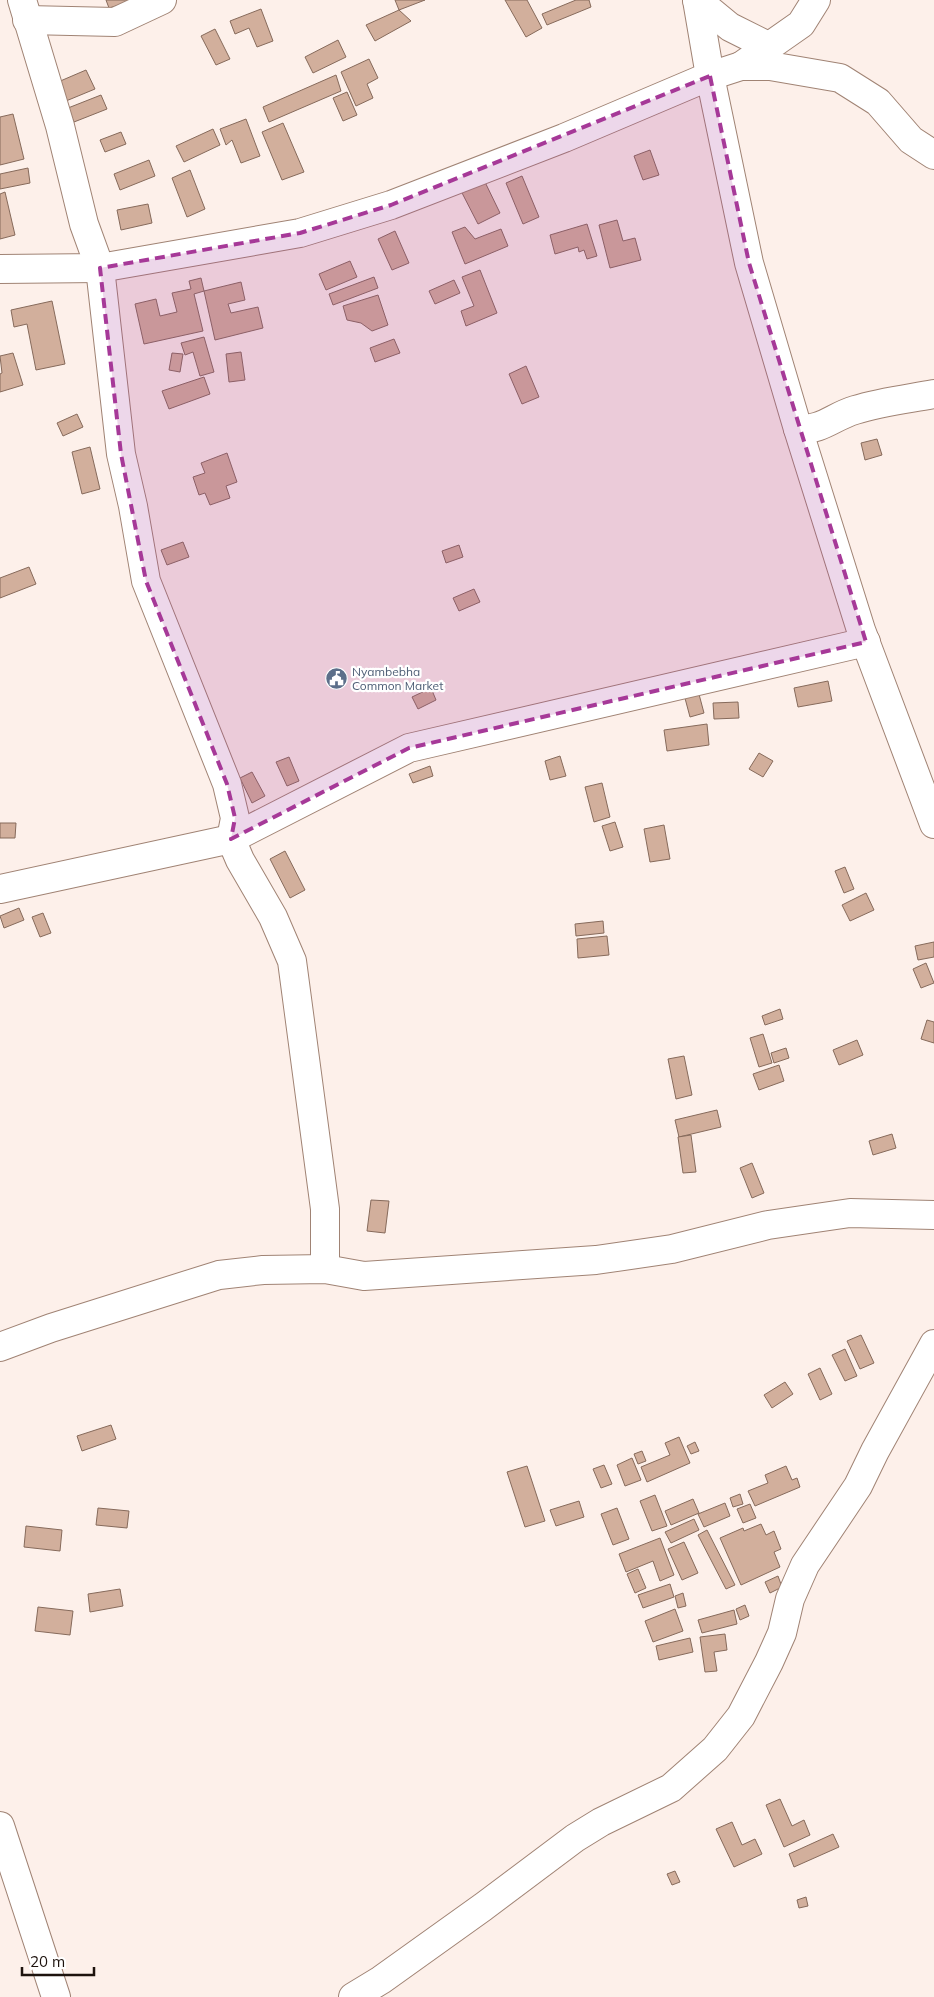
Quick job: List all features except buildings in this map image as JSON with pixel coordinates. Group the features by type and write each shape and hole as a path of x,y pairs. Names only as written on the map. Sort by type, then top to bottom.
{"street":[{"path":"162,0 115,22 24,10 60,126 84,224 100,268 121,454 133,506 146,581 227,784 235,818 231,839 240,860 282,934 292,961 325,1209 326,1269"},
{"path":"697,0 730,27 768,46"},
{"path":"697,0 710,76 749,263 798,429 866,642 934,824"},
{"path":"0,269 100,268 300,233 391,205 564,138 710,76 740,66 801,24 816,0"},
{"path":"740,66 770,66 840,78 878,102 923,139 934,155"},
{"path":"798,429 812,430 852,411 882,403 934,394"},
{"path":"0,889 231,839 409,748 866,642"},
{"path":"0,1347 50,1328 219,1275 263,1270 326,1269 364,1276 596,1260 672,1249 768,1225 850,1213 934,1215"},
{"path":"353,1997 381,1980 483,1907 575,1838 601,1822 672,1788 715,1749 741,1716 769,1662 782,1633 790,1599 805,1565 858,1486 879,1442 934,1344"},
{"path":"0,1826 56,1997"}],"highlighted area":[{"path":"710,76 749,263 866,642 409,748 231,839 235,818 227,784 146,581 121,454 100,268 300,233 391,205"}],"place":[{"name":"Nyambebha Common Market","path":"336,678"}]}
